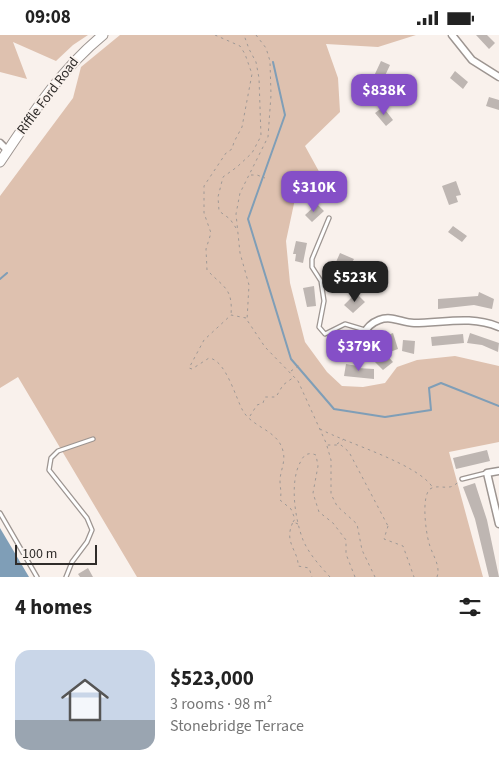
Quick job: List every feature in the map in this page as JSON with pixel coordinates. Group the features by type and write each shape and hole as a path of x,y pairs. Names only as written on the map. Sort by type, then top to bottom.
{"street":[{"name":"Riffle Ford Road","path":"0,162 54,85 82,53 103,35"},
{"path":"452,35 472,60 499,77"},
{"path":"0,143 8,151"},
{"path":"364,333 369,325 380,319 393,318 412,323 483,320 499,327"},
{"path":"499,471 487,473 499,524"}],"lane":[{"path":"329,218 312,259 312,267 321,281 324,301 319,327 325,334 345,324 364,333"},
{"path":"66,577 72,562 87,542 92,529 87,518 49,471 51,458 58,451 93,439"},
{"path":"462,479 487,473"},
{"path":"0,513 37,577"}],"path":[{"path":"214,35 240,46 252,74 242,127 232,149 226,153 204,186 204,213 211,233 206,259 208,270 226,287 232,299 231,315 204,340 189,368 192,369 209,358 217,362 236,390 242,410 272,435 283,450 280,501 293,512 295,519 290,528 290,547 298,560 298,566 312,570 312,577"},
{"path":"237,231 230,219 219,211 218,197 222,177 237,167 252,153 261,136 262,125 256,62 244,35"},
{"path":"256,35 266,49 270,61 271,95 268,137 237,202 237,231 240,253 250,285 246,318 258,339 281,365 295,377 327,445 331,460 331,494 337,506 357,523 362,550 375,577"},
{"path":"250,175 265,178"},
{"path":"231,315 246,318"},
{"path":"290,371 301,364"},
{"path":"249,417 252,410 263,403 265,397 276,397 283,385 295,377"},
{"path":"318,428 358,443 419,473 428,480 433,488"},
{"path":"337,445 345,439"},
{"path":"327,445 346,447 388,526"},
{"path":"330,577 303,539 294,494 294,473 304,456 313,453 318,461 313,482 313,493 319,512 333,523 346,540 346,554 355,577"},
{"path":"437,577 439,569 429,543 425,519 426,499 429,490 451,487 462,479"},
{"path":"293,522 300,525"},
{"path":"387,522 388,526 384,539 403,547 414,577"}],"shaded area":[{"path":"0,35 88,35 73,45 56,61 13,42 27,79 0,72"},
{"path":"120,35 416,35 378,47 326,44 338,78 340,112 305,146 333,197 295,199 286,241 290,283 305,342 327,372 342,386 363,387 385,383 397,367 417,360 455,356 499,366 499,442 449,452 483,577 137,577 18,377 0,388 0,196 73,98 81,67"}],"water":[{"path":"0,528 29,577 0,577"}],"building":[{"path":"476,35 487,35 495,43 489,49"},
{"path":"381,61 390,65 383,80 374,76"},
{"path":"455,71 468,82 463,89 450,78"},
{"path":"489,97 499,100 499,110 486,106"},
{"path":"383,107 393,120 386,126 375,113"},
{"path":"456,181 461,195 456,196 458,202 449,205 442,186"},
{"path":"317,204 324,211 312,222 305,215"},
{"path":"453,226 467,236 462,242 448,232"},
{"path":"296,241 307,243 303,263 295,261 296,254 293,254"},
{"path":"340,253 354,259 349,268 336,262"},
{"path":"314,286 316,306 307,307 303,288"},
{"path":"479,292 494,299 492,309 474,305 438,309 438,299 478,296"},
{"path":"356,293 365,302 353,313 344,305"},
{"path":"393,333 398,349 387,353 382,337"},
{"path":"470,333 499,343 498,352 482,345 467,343"},
{"path":"463,334 464,343 432,346 431,337"},
{"path":"342,340 346,351 336,355 332,344"},
{"path":"403,340 415,341 414,354 402,351"},
{"path":"384,352 393,362 383,370 374,361"},
{"path":"346,364 358,366 357,368 374,369 374,379 344,376"},
{"path":"487,450 490,461 456,469 453,458"},
{"path":"475,483 487,520 499,577 489,577 475,519 463,487"},
{"path":"88,568 93,577 80,577 78,574"}],"waterway":[{"path":"273,62 285,115 248,219 291,359 334,409 385,417 431,410 429,388 441,383 499,406"},
{"path":"0,279 7,273"}]}
